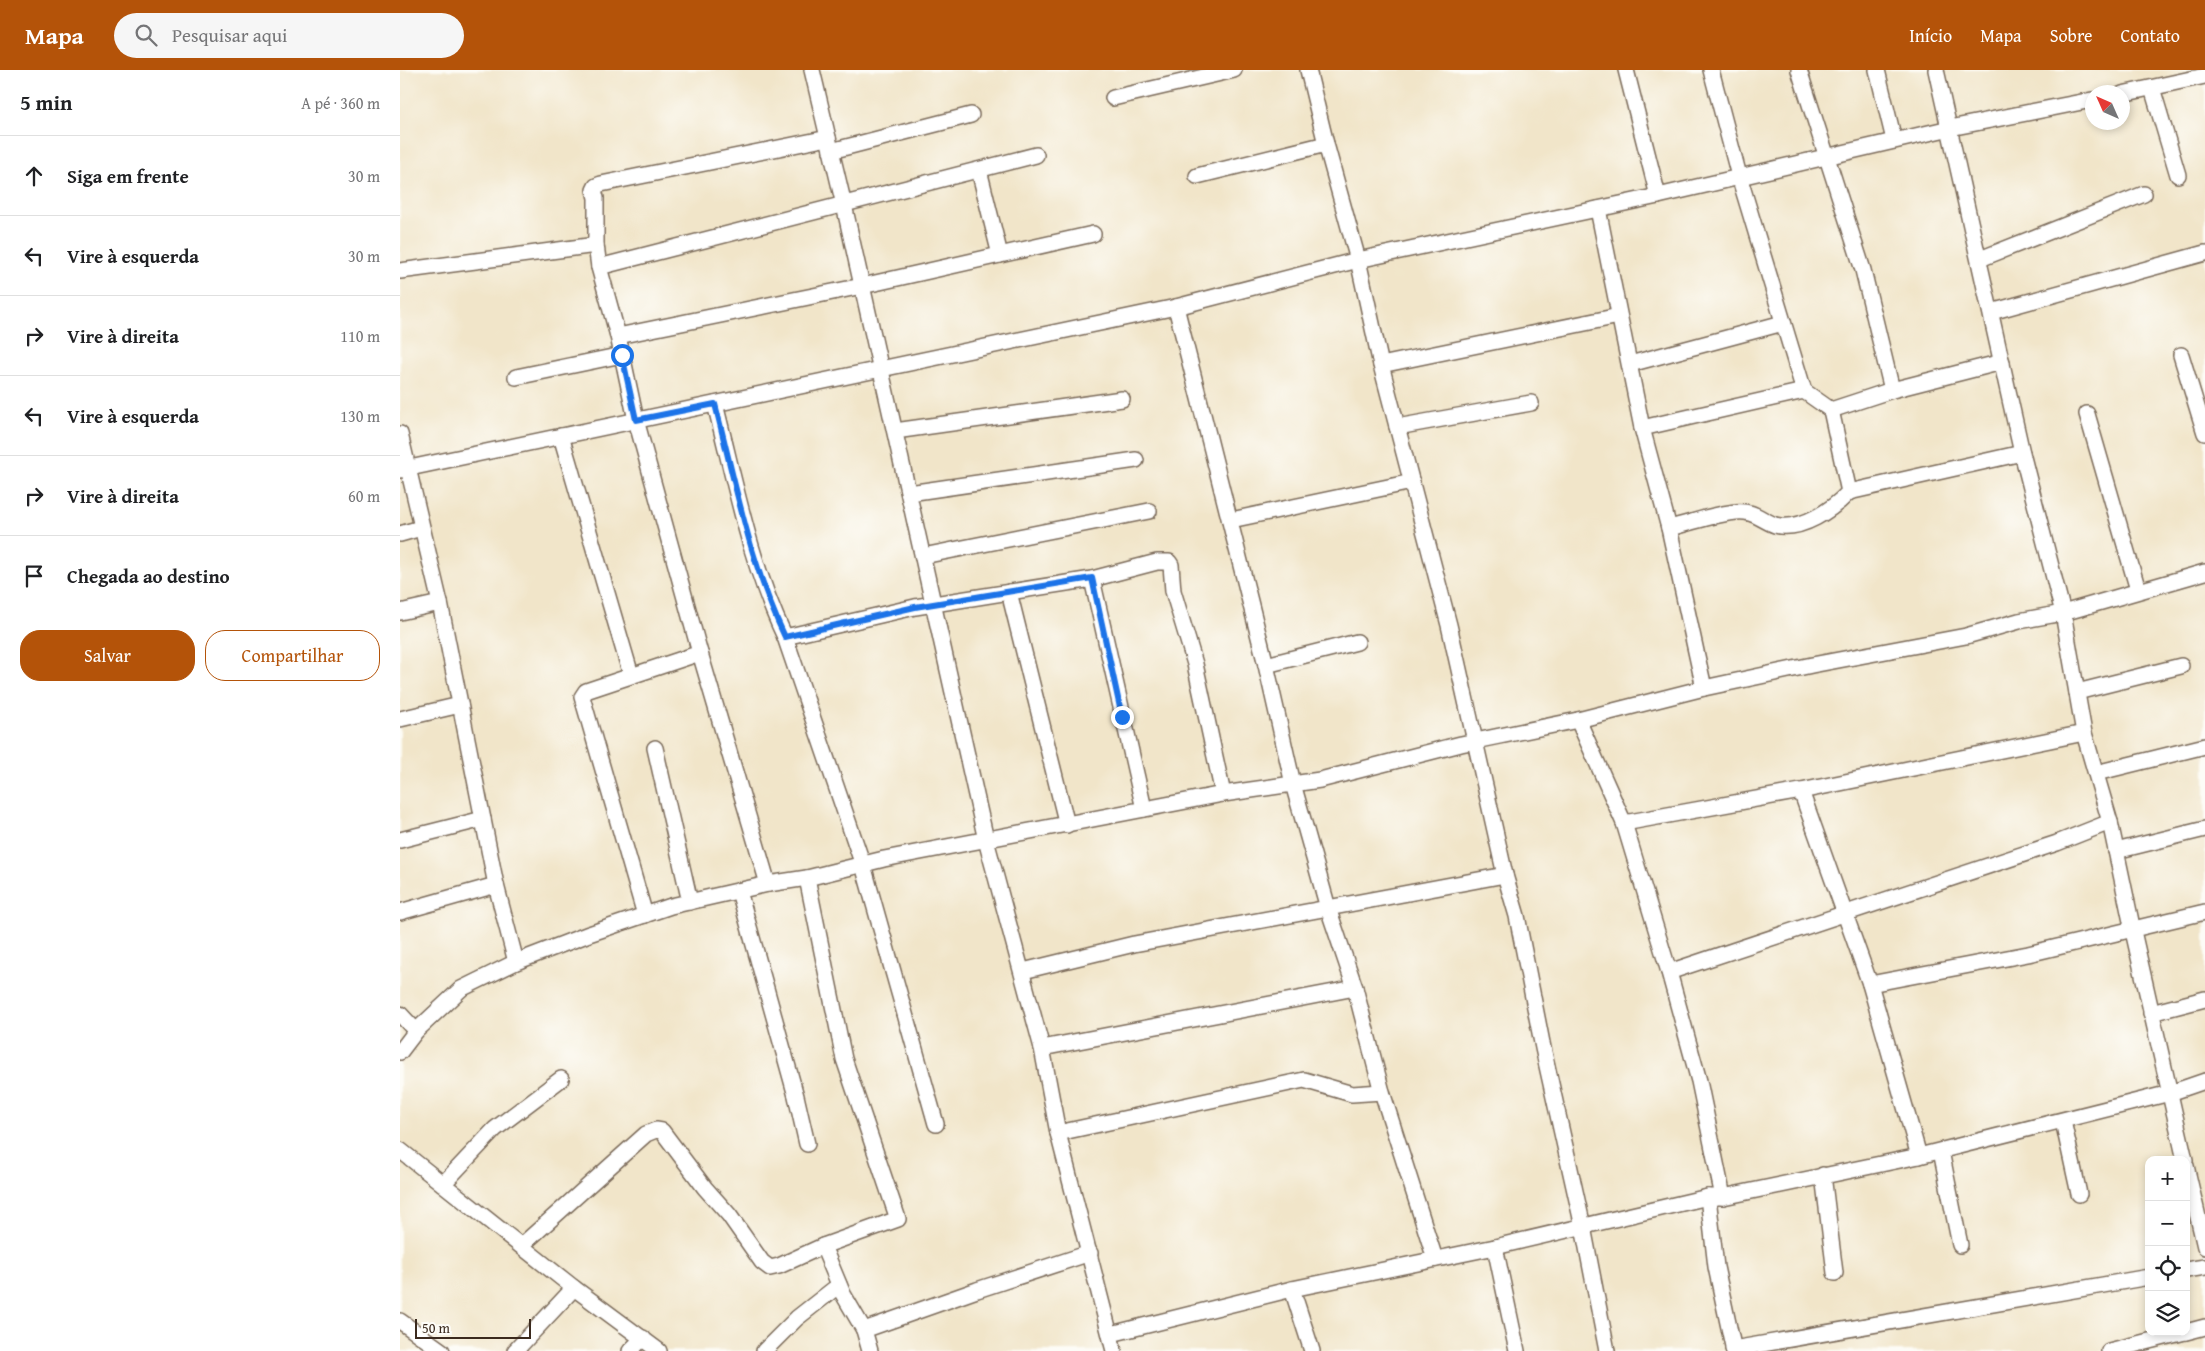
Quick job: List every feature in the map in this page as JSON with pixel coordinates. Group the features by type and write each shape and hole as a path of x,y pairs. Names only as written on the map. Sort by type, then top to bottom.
{"street":[{"path":"812,70 986,840 1042,1048 1058,1133 1114,1351"},
{"path":"1113,98 1234,70"},
{"path":"1308,70 1358,260 1381,365 1449,626 1517,916 1543,1048 1583,1227 1606,1351"},
{"path":"1626,70 1658,196"},
{"path":"1711,70 1739,176 1804,391 1831,410 1849,492"},
{"path":"1799,70 1863,270 1892,390"},
{"path":"1877,70 1894,140"},
{"path":"1936,70 1980,259 2022,453 2063,612 2084,733 2110,822 2132,931 2184,1156"},
{"path":"2130,92 2205,76"},
{"path":"2152,88 2178,174"},
{"path":"404,468 1176,307 1358,260 1658,196 1894,140 2085,101"},
{"path":"768,884 700,653 636,420 618,336 599,267 596,245 596,198 594,190 596,186 601,184 829,145 971,115"},
{"path":"1197,176 1326,144"},
{"path":"599,267 1036,154"},
{"path":"979,170 1000,255"},
{"path":"1980,259 2144,194"},
{"path":"1598,209 1642,428 1669,528 1704,688"},
{"path":"618,336 862,286 1093,234"},
{"path":"400,271 596,245"},
{"path":"1991,312 2205,253"},
{"path":"1176,307 1231,520 1292,784 1328,908 1355,988 1382,1092 1435,1259"},
{"path":"1381,365 1619,316"},
{"path":"1630,364 1783,323"},
{"path":"516,377 622,355"},
{"path":"2181,355 2205,433"},
{"path":"1831,410 1892,390 2002,362"},
{"path":"1642,428 1804,391"},
{"path":"894,431 1122,399"},
{"path":"715,404 758,569 773,613 785,637 863,865 936,1124"},
{"path":"1398,427 1531,404"},
{"path":"2087,414 2138,590"},
{"path":"400,434 404,468 440,603 496,885 516,962"},
{"path":"561,436 631,675"},
{"path":"1669,528 1736,512 1751,512 1776,525 1790,526 1816,518 1836,507 1849,492 2022,453"},
{"path":"909,493 1136,460"},
{"path":"1231,520 1412,482"},
{"path":"923,556 1149,511"},
{"path":"400,534 421,528"},
{"path":"785,637 915,607 1092,578 1163,561 1169,562 1171,565 1173,591 1195,664 1222,794"},
{"path":"400,1052 416,1031 461,989 516,962 589,934 690,902 768,884 807,878 863,865 1144,809 1222,794 1320,780 1476,740 1578,720 1704,688 1812,665 1966,636 2019,621 2063,612 2205,572"},
{"path":"1092,578 1144,809"},
{"path":"1009,592 1067,825"},
{"path":"400,612 440,603"},
{"path":"1266,665 1357,642"},
{"path":"645,915 582,697 586,691 700,653"},
{"path":"2077,692 2181,666"},
{"path":"400,719 460,705"},
{"path":"1578,720 1624,823 1669,972 1699,1081 1723,1196"},
{"path":"1624,823 1801,791 2084,733"},
{"path":"2096,773 2205,746"},
{"path":"655,748 690,902"},
{"path":"1801,791 1870,984 1919,1156"},
{"path":"400,840 483,819"},
{"path":"1669,972 2057,843 2110,822"},
{"path":"2116,851 2205,829"},
{"path":"1022,971 1134,944 1506,875"},
{"path":"520,1246 627,1150 646,1134 656,1130 662,1131 705,1188 730,1215 762,1262 770,1268 779,1266 823,1246 898,1219 844,1059 807,878"},
{"path":"400,912 496,885"},
{"path":"739,891 796,1096 807,1144"},
{"path":"1870,984 2028,954 2132,931 2205,912"},
{"path":"1042,1048 1355,988"},
{"path":"2151,1014 2205,999"},
{"path":"400,1014 416,1031"},
{"path":"443,1184 495,1129 561,1079"},
{"path":"1058,1133 1304,1080 1352,1094 1382,1092"},
{"path":"1111,1334 1292,1289 1583,1227 1708,1197 1723,1196 1941,1151 2063,1121 2205,1082"},
{"path":"2063,1121 2079,1194"},
{"path":"400,1150 574,1288 659,1351"},
{"path":"1941,1151 1960,1245"},
{"path":"1823,1175 1835,1273"},
{"path":"2190,1183 2205,1247"},
{"path":"1708,1197 1716,1267 1734,1350 2145,1278"},
{"path":"823,1246 840,1285 864,1330 870,1351"},
{"path":"1495,1246 1517,1351"},
{"path":"864,1330 976,1290 1090,1253"},
{"path":"2190,1269 2205,1267"},
{"path":"764,1351 797,1318 840,1285"},
{"path":"515,1351 574,1288"},
{"path":"1292,1289 1312,1351"},
{"path":"400,1321 442,1351"},
{"path":"2190,1331 2205,1327"},
{"path":"2109,1351 2170,1336"},
{"path":"630,1351 643,1338"}],"route":[{"path":"622,355 636,420 715,404 758,569 773,613 785,637 915,607 1092,578 1122,717"}]}
